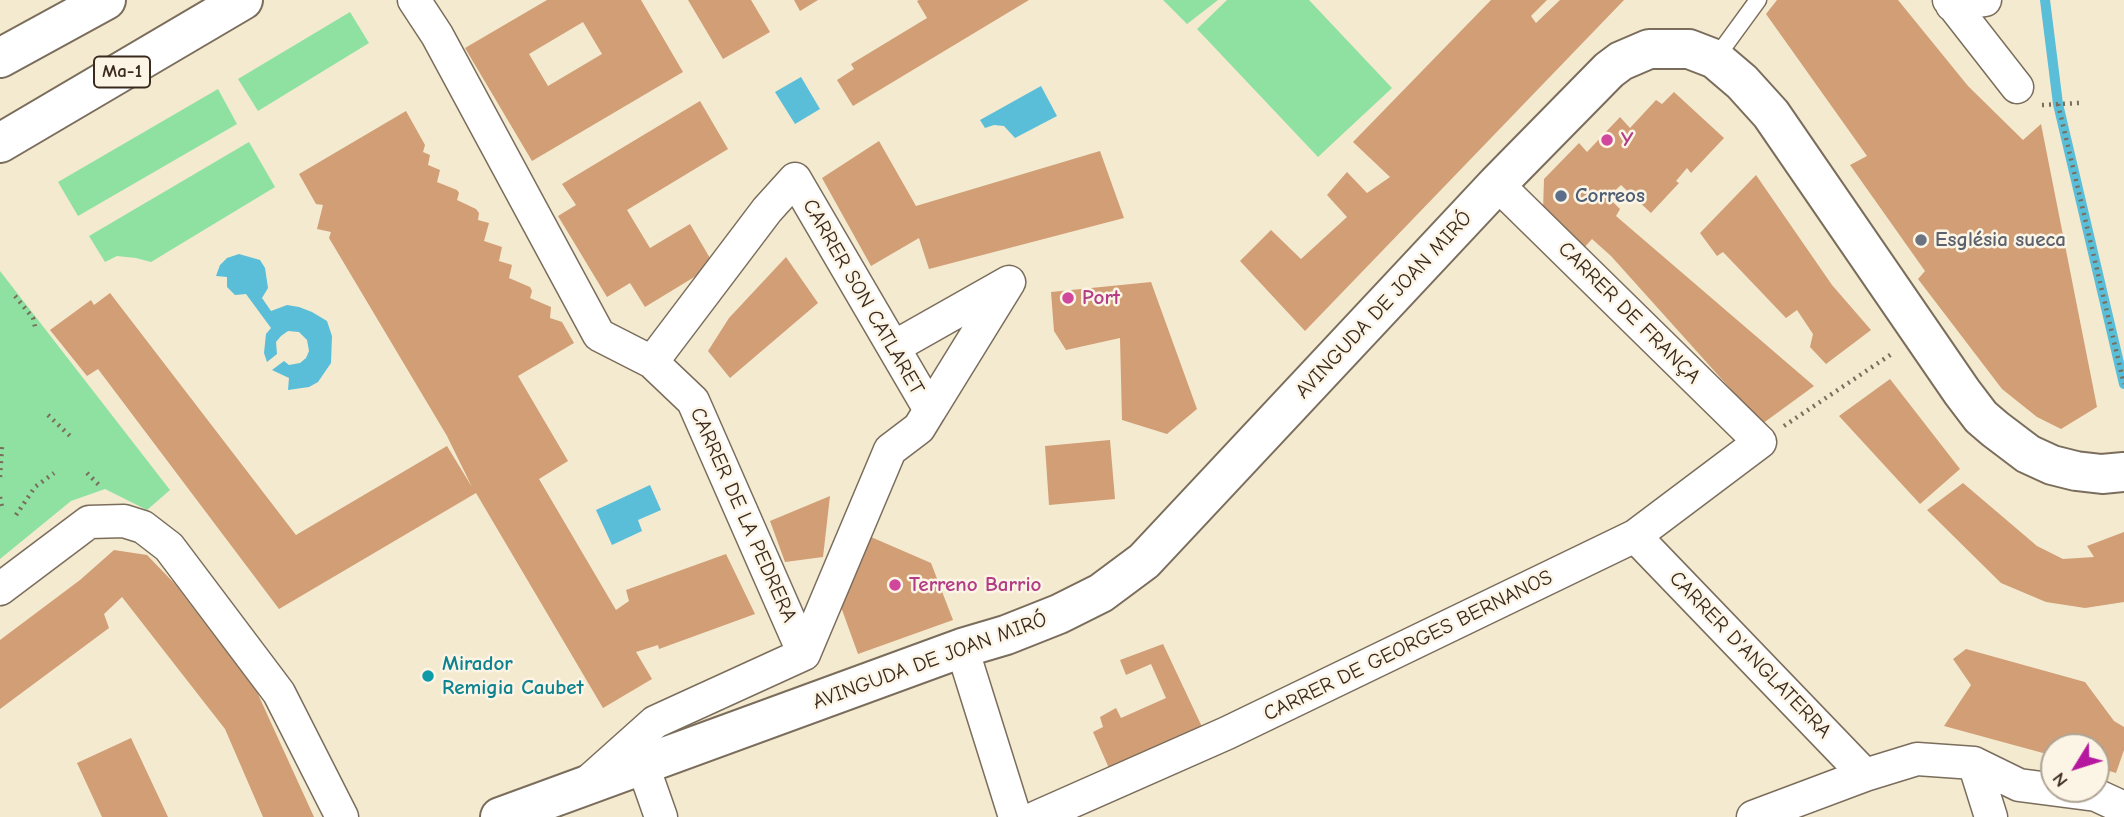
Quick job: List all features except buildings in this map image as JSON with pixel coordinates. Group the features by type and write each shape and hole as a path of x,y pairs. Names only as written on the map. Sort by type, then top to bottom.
{"main road":[{"path":"0,58 106,0"},
{"name":"Ma-1","path":"0,143 243,0"},
{"name":"AVINGUDA DE JOAN MIRÓ","path":"500,817 1006,635 1059,614 1101,593 1144,561 1497,184 1609,70 1621,61 1649,49 1689,49 1715,59 1742,82 1771,114 1981,417 2008,441 2052,465 2076,471 2113,473"}],"street":[{"name":"CARRER DE LA PEDRERA","path":"414,0 437,34 599,335 652,362 693,401 804,654"},
{"path":"1950,2 1985,0"},
{"path":"1950,2 2017,87"},
{"name":"CARRER SON CATLARET","path":"652,362 767,210 794,179 930,410 919,428 890,450 804,654"},
{"name":"CARRER DE FRANÇA","path":"1497,184 1760,442"},
{"path":"894,347 1009,282 930,410"},
{"name":"CARRER DE GEORGES BERNANOS","path":"1037,817 1227,733 1635,536 1760,442"},
{"path":"0,589 89,522 124,521 143,527 169,547 279,693 342,817"},
{"name":"CARRER D'ANGLATERRA","path":"1635,536 1865,775"},
{"path":"962,649 1015,817"},
{"path":"582,787 655,722 804,654"},
{"path":"1753,817 1865,775 1917,759 1973,763 2020,785 2096,795 2124,808"},
{"path":"1973,763 1991,817"},
{"path":"643,765 661,817"}],"lane":[{"path":"1715,59 1758,0"}],"path":[{"path":"2058,104 2124,384"},
{"path":"15,296 33,318 36,331"},
{"path":"1760,442 1922,334"},
{"path":"48,415 70,436"},
{"path":"0,477 2,445"},
{"path":"16,515 36,487 54,473"},
{"path":"87,473 100,486"},
{"path":"0,496 2,507"}],"green space":[{"path":"1163,0 1218,0 1187,24"},
{"path":"1227,0 1309,0 1392,88 1318,157 1197,29"},
{"path":"350,12 369,43 258,111 238,79"},
{"path":"218,89 237,124 78,216 58,182"},
{"path":"249,142 275,187 151,262 117,256 105,262 89,236"},
{"path":"0,271 170,490 147,510 105,489 71,501 0,559"}],"water":[{"path":"801,77 820,109 795,124 775,92"},
{"path":"1041,86 1057,116 1015,138 1004,126 985,128 980,120"},
{"path":"239,254 260,260 265,268 268,288 262,298 271,311 287,305 299,307 327,321 332,336 331,363 318,382 309,387 288,390 289,378 272,370 284,361 289,365 300,363 306,358 309,351 307,340 299,332 288,331 281,336 276,342 277,354 267,362 264,353 266,334 271,328 246,294 235,295 227,287 227,277 216,276 220,265 227,258"},
{"path":"650,485 661,510 638,520 642,531 612,545 596,510"}],"waterway":[{"path":"2045,0 2058,104 2124,384"}],"place":[{"name":"Y","path":"1607,140"},
{"name":"Correos","path":"1561,196"},
{"name":"Església sueca","path":"1921,240"},
{"name":"Port","path":"1068,298"},
{"name":"Terreno Barrio","path":"895,585"},
{"name":"Mirador Remigia Caubet","path":"428,676"}]}
